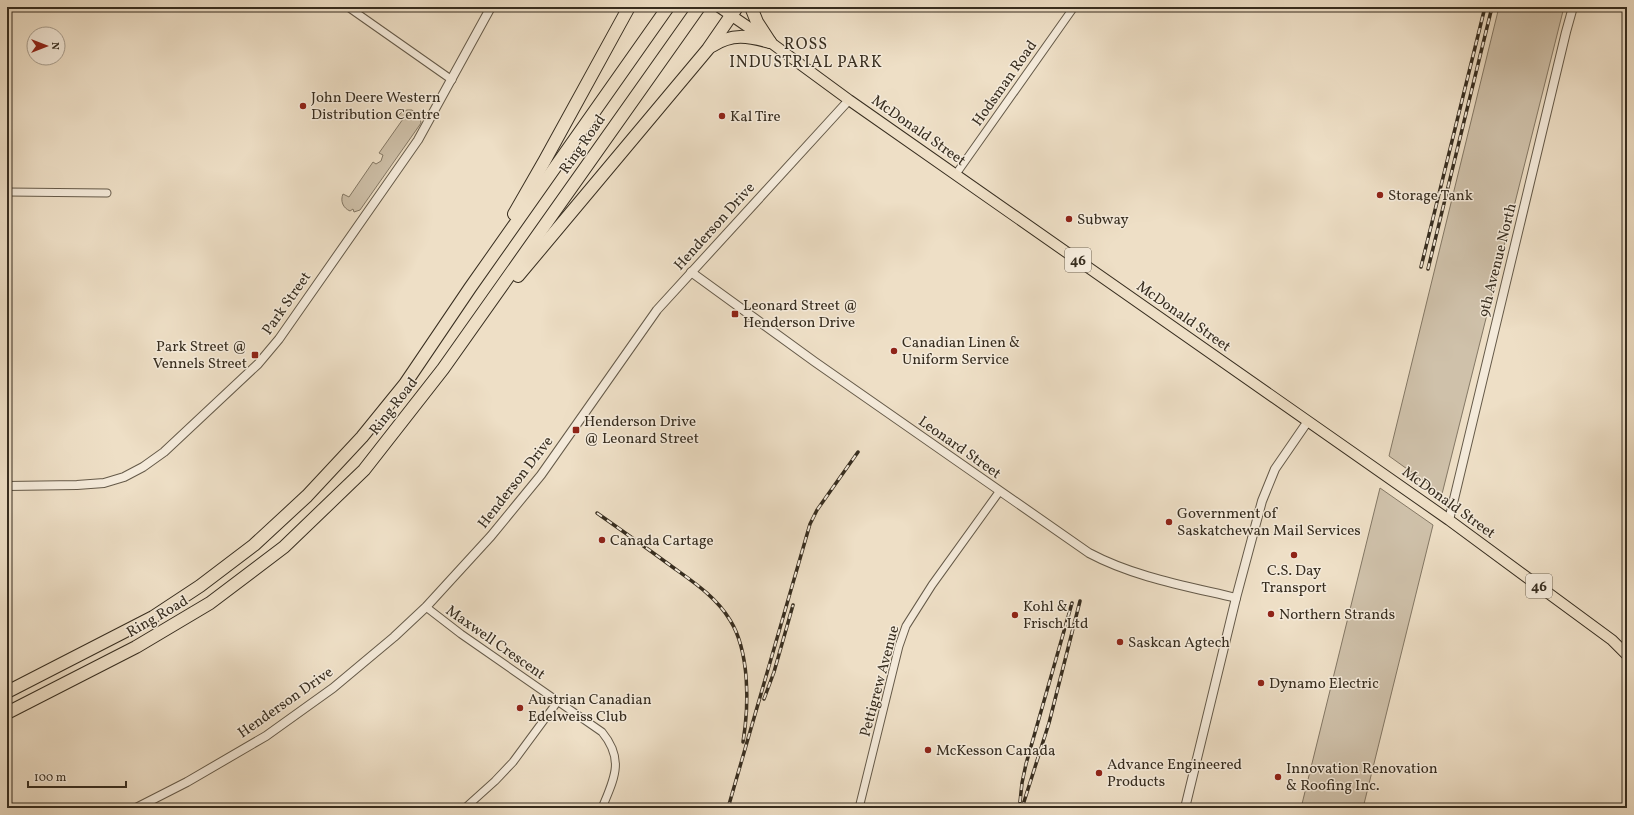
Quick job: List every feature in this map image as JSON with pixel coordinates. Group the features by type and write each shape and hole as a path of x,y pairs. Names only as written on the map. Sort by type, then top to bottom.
{"highway":[{"path":"470,288 545,160 629,7"},
{"name":"Ring Road","path":"7,692 152,617 200,586 254,545 307,496 362,437 405,384 470,288 668,7"},
{"path":"751,7 757,22 770,42"},
{"name":"Ring Road","path":"7,713 136,647 204,607 284,547 364,470 443,369 696,11"},
{"path":"443,369 533,257 708,49 735,12"},
{"path":"708,49 722,40 730,38 750,37 770,42"}],"main road":[{"name":"McDonald Street","path":"719,7 735,12 770,42 849,100 1449,520 1612,640 1627,655"}],"street":[{"path":"348,7 452,80"},
{"name":"Park Street","path":"7,486 104,483 124,477 143,467 164,452 258,364 276,343 418,140 491,7"},
{"name":"Hodsman Road","path":"956,174 1074,7"},
{"name":"9th Avenue North","path":"1449,520 1566,32 1574,7"},
{"name":"Henderson Drive","path":"136,808 187,782 266,736 333,688 394,637 426,607 491,536 541,474 657,310 849,100"},
{"path":"7,192 107,193"},
{"name":"Leonard Street","path":"691,272 815,362 1088,553 1108,564 1133,573 1236,598"},
{"path":"1185,808 1236,598 1262,501 1275,469 1308,421"},
{"name":"Pettigrew Avenue","path":"859,808 899,646 906,626 932,585 1000,492"},
{"name":"Maxwell Crescent","path":"426,607 461,634 602,732 611,744 615,756 615,777 602,808"},
{"path":"465,808 495,781 513,762 558,701"}],"shaded area":[{"path":"1499,7 1564,7 1442,494 1389,456"},
{"path":"407,110 412,110 417,114 416,116 420,117 421,123 360,210 354,212 353,209 350,211 348,210 342,202 343,194 349,197 373,162 376,164 381,161 383,155 379,153 403,119 398,116"},
{"path":"1380,488 1433,525 1363,808 1301,808"}],"railway":[{"path":"1421,267 1485,7"},
{"path":"1428,269 1492,7"},
{"path":"728,808 810,524 817,510 858,452"},
{"path":"597,513 702,588 710,595 730,620 737,633 744,663 746,680 747,696 743,742"},
{"path":"1022,808 1049,723 1080,601"},
{"path":"1020,802 1026,764 1072,603"},
{"path":"764,699 774,672 793,605"}],"place":[{"name":"John Deere Western Distribution Centre","path":"303,106"},
{"name":"Kal Tire","path":"722,116"},
{"name":"Storage Tank","path":"1380,195"},
{"name":"Subway","path":"1069,219"},
{"name":"Leonard Street @ Henderson Drive","path":"735,314"},
{"name":"Canadian Linen & Uniform Service","path":"894,351"},
{"name":"Park Street @ Vennels Street","path":"255,355"},
{"name":"Henderson Drive @ Leonard Street","path":"576,430"},
{"name":"Government of Saskatchewan Mail Services","path":"1169,522"},
{"name":"Canada Cartage","path":"602,540"},
{"name":"C.S. Day Transport","path":"1294,555"},
{"name":"Northern Strands","path":"1271,614"},
{"name":"Kohl & Frisch Ltd","path":"1015,615"},
{"name":"Saskcan Agtech","path":"1120,642"},
{"name":"Dynamo Electric","path":"1261,683"},
{"name":"Austrian Canadian Edelweiss Club","path":"520,708"},
{"name":"McKesson Canada","path":"928,750"},
{"name":"Advance Engineered Products","path":"1099,773"},
{"name":"Innovation Renovation & Roofing Inc.","path":"1278,777"}],"district":[{"name":"ROSS INDUSTRIAL PARK","path":"806,52"}]}
